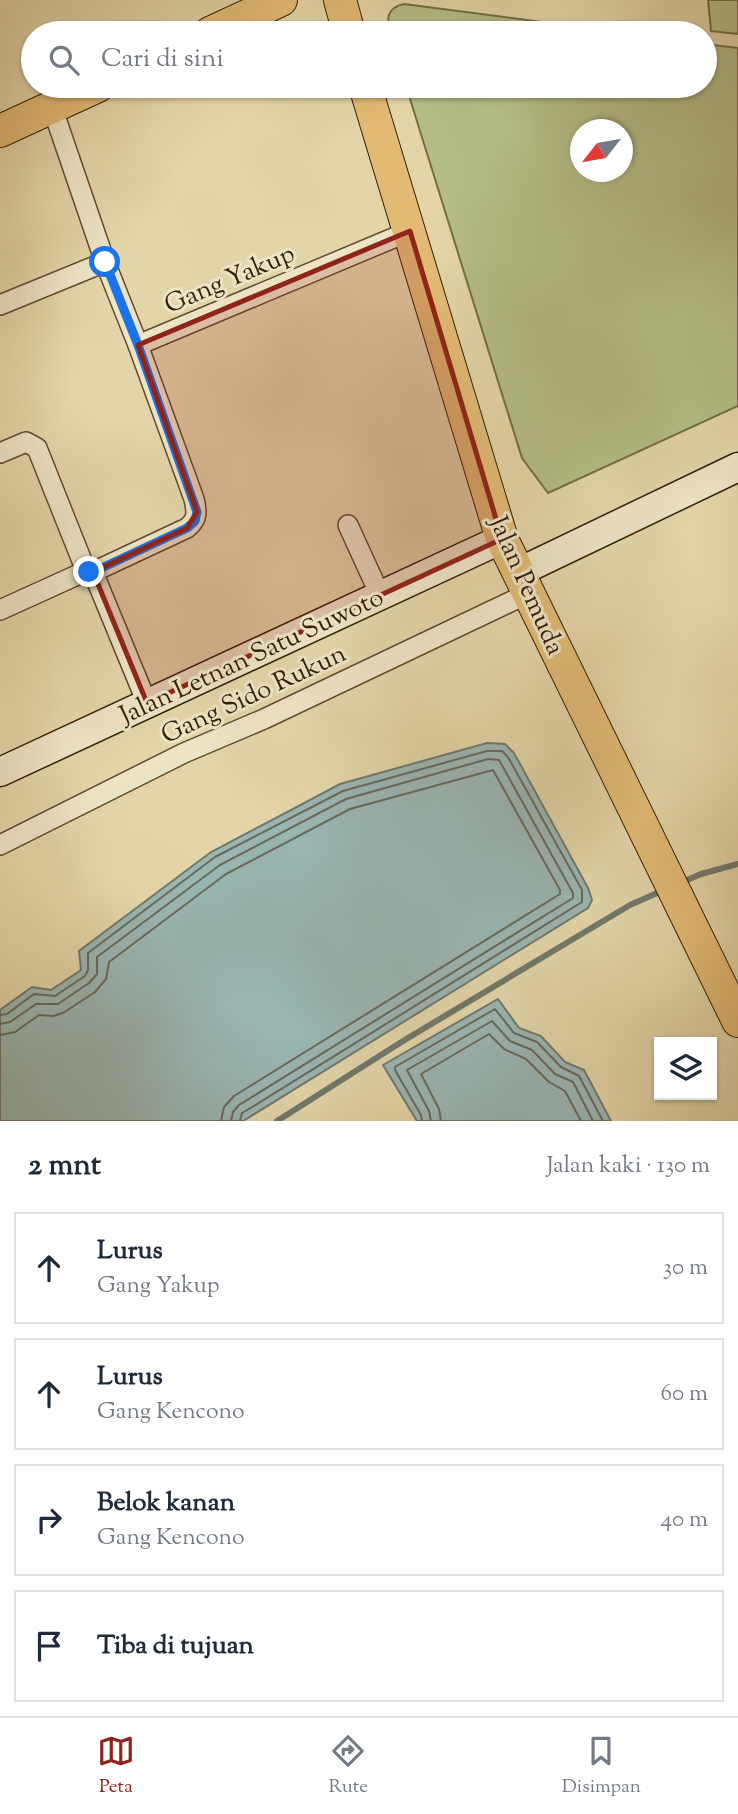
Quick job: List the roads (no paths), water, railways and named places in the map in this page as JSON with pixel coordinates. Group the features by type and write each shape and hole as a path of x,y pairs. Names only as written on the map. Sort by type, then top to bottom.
{"main road":[{"path":"236,21 281,0"},
{"path":"340,0 346,21"},
{"path":"0,131 72,98"},
{"name":"Jalan Pemuda","path":"369,98 502,539 738,1021"},
{"path":"524,583 738,467"},
{"name":"Jalan Letnan Satu Suwoto","path":"0,772 502,539"}],"street":[{"path":"0,610 187,528 195,521 197,512 138,345 105,262 52,107"},
{"name":"Gang Yakup","path":"138,345 410,230"},
{"path":"0,306 105,262"},
{"path":"0,453 26,442 37,449 147,703"},
{"path":"348,525 380,595"},
{"name":"Gang Sido Rukun","path":"0,845 184,753 264,719 524,583"}],"water":[{"path":"487,743 505,744 514,753 588,888 592,900 588,908 243,1121 0,1121 0,1010 32,987 51,990 81,970 79,951 211,852 340,784"},
{"path":"498,999 519,1028 541,1036 565,1062 584,1070 611,1121 417,1121 383,1065"}],"waterway":[{"path":"680,883 738,864"},
{"path":"277,1121 403,1041 630,905 664,890"}]}
